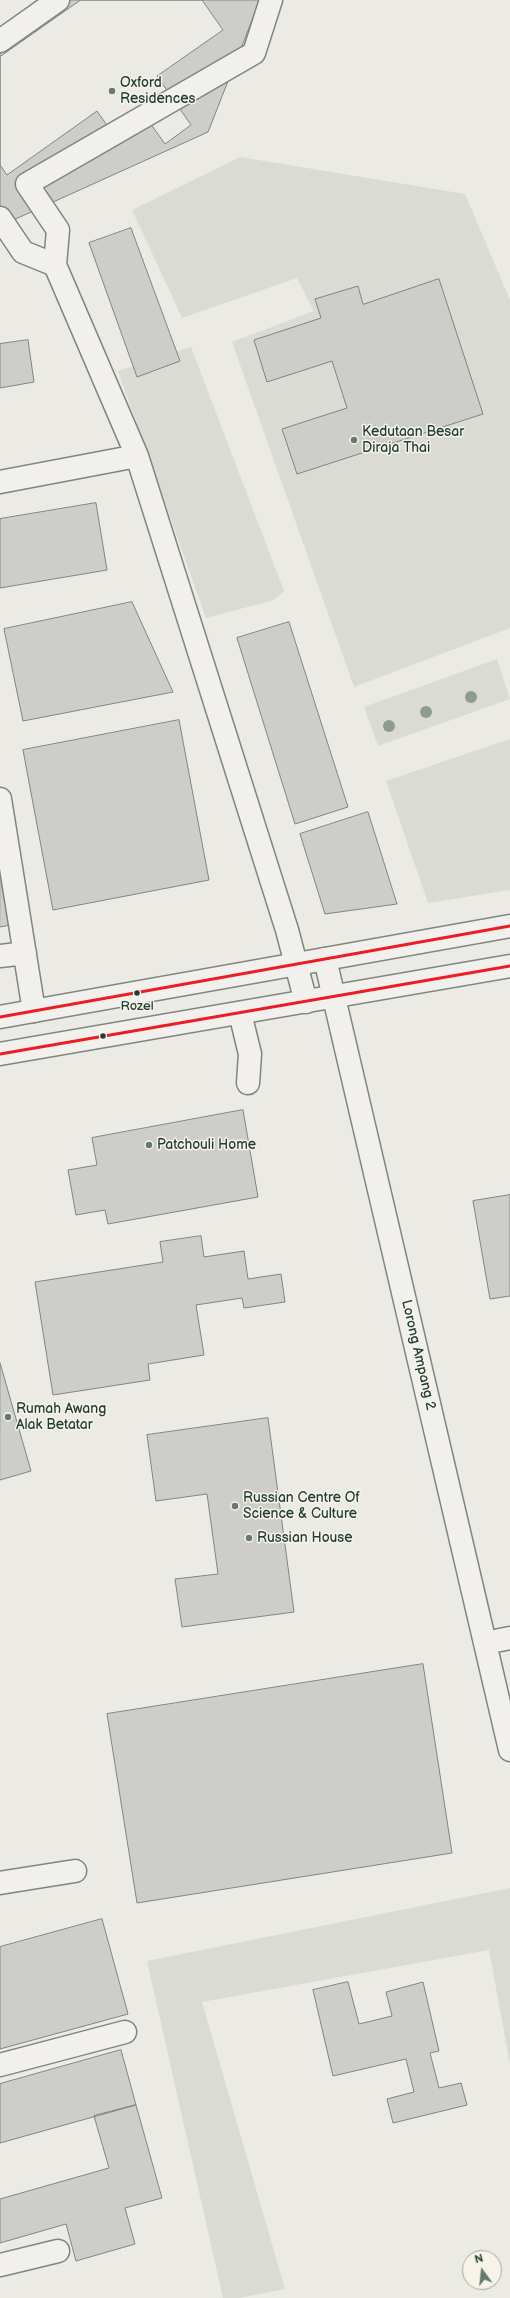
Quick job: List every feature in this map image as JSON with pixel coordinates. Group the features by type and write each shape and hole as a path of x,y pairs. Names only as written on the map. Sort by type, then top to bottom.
{"street":[{"path":"0,41 58,0"},
{"path":"271,0 254,53 27,184 58,230 55,265 137,456 297,964 306,1002"},
{"path":"0,218 23,252 55,265"},
{"path":"0,482 137,456"},
{"path":"0,799 34,1011"},
{"path":"0,1017 510,926"},
{"path":"0,956 25,952"},
{"name":"Lorong Ampang 2","path":"325,959 510,1750"},
{"path":"0,1054 510,966"},
{"path":"240,1013 250,1054 248,1083"},
{"path":"485,1643 510,1638"},
{"path":"0,1883 75,1871"},
{"path":"0,2065 125,2032"},
{"path":"0,2265 58,2251"}],"shaded area":[{"path":"240,157 465,194 510,300 510,628 354,687 232,342 314,311 297,278 182,318 132,210"},
{"path":"191,347 284,591 274,600 206,618 118,371"},
{"path":"497,659 510,699 378,746 364,707"},
{"path":"510,739 510,890 428,903 386,781"},
{"path":"510,1888 510,2064 489,1950 202,2002 285,2289 239,2298 223,2298 147,1961"}],"building":[{"name":"Oxford Residences","path":"72,0 260,0 208,132 0,226 0,50"},
{"name":"Oxford Residences","path":"81,0 202,0 223,30 157,76 191,125 165,144 148,120 118,141 97,111 7,175 0,165 0,57"},
{"path":"131,228 180,361 137,377 89,243"},
{"path":"439,279 483,414 297,474 282,429 347,408 332,361 267,382 254,340 321,318 315,299 358,286 363,304"},
{"path":"28,340 34,382 0,388 0,344"},
{"path":"96,503 107,570 0,588 0,519"},
{"path":"132,602 173,692 23,721 4,629"},
{"path":"289,622 348,807 295,824 237,638"},
{"path":"179,720 209,880 53,910 23,750"},
{"path":"368,812 397,904 325,914 300,834"},
{"path":"0,826 16,924 0,927"},
{"path":"243,1110 258,1197 108,1224 105,1210 76,1215 68,1170 97,1165 92,1138"},
{"path":"510,1195 510,1296 490,1299 473,1201"},
{"path":"201,1236 204,1257 244,1251 248,1279 281,1274 285,1302 244,1308 242,1298 196,1305 204,1355 148,1364 150,1380 53,1395 35,1282 163,1262 160,1242"},
{"name":"Rumah Awang Alak Betatar","path":"0,1363 31,1471 0,1480"},
{"name":"Russian House","path":"268,1418 294,1612 182,1627 175,1579 218,1574 207,1494 156,1501 147,1435"},
{"path":"423,1664 452,1853 137,1903 107,1714"},
{"path":"102,1919 128,2014 0,2049 0,1947"},
{"path":"348,1982 359,2024 392,2016 386,1992 423,1982 439,2051 430,2053 439,2088 461,2083 467,2105 393,2123 387,2099 414,2092 406,2059 333,2076 313,1990"},
{"path":"121,2050 136,2105 0,2143 0,2084"},
{"path":"136,2105 162,2198 125,2208 135,2244 76,2261 66,2224 0,2243 0,2199 109,2168 94,2116"}],"transit line":[{"path":"0,1017 510,926"},
{"path":"0,1054 510,966"}],"place":[{"name":"Oxford Residences","path":"112,91"},
{"name":"Kedutaan Besar Diraja Thai","path":"354,440"},
{"name":"Rozel","path":"137,993"},
{"name":"Patchouli Home","path":"149,1145"},
{"name":"Rumah Awang Alak Betatar","path":"8,1417"},
{"name":"Russian Centre Of Science & Culture","path":"235,1506"},
{"name":"Russian House","path":"249,1538"}]}
